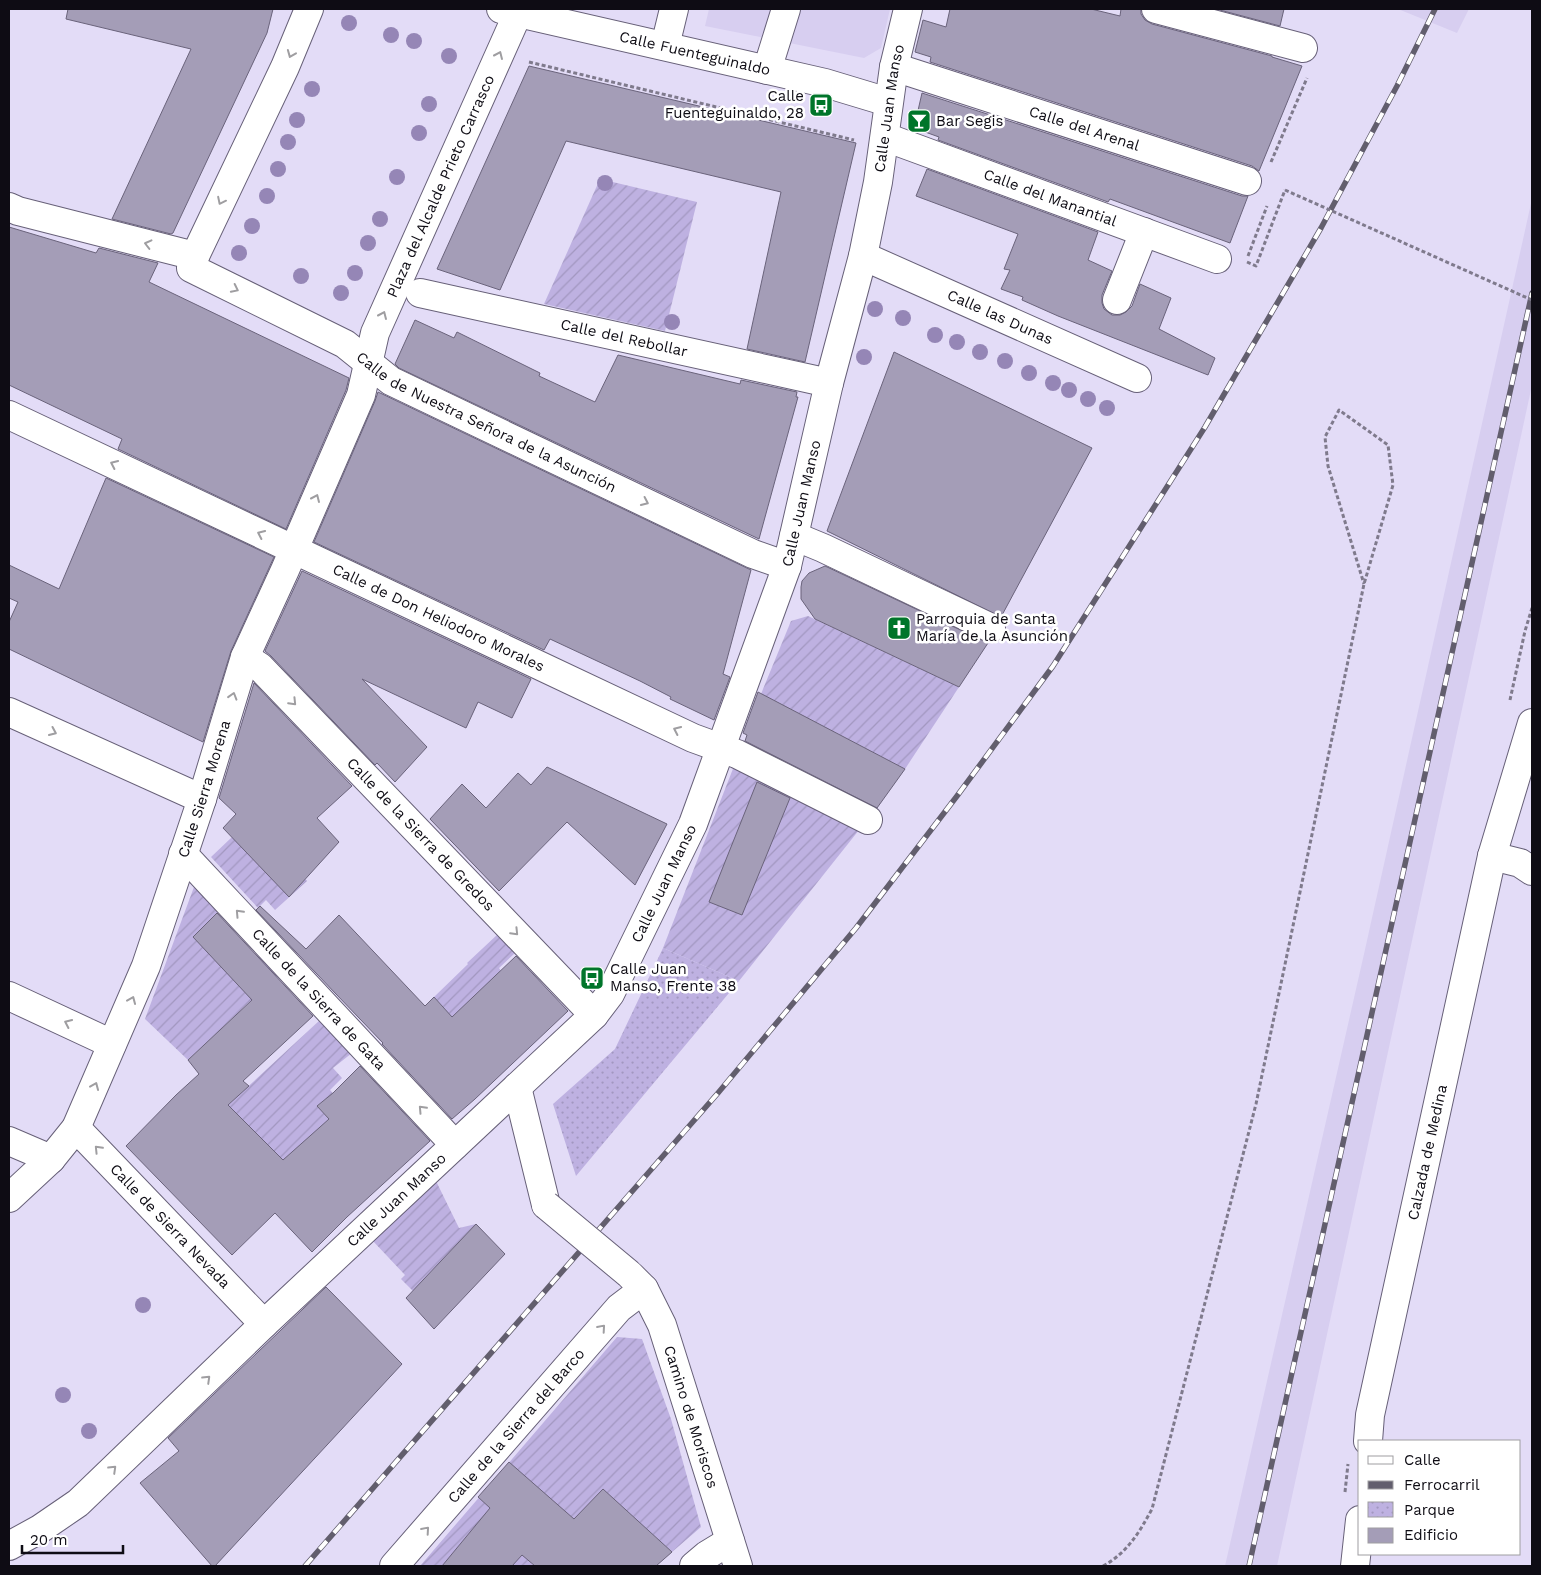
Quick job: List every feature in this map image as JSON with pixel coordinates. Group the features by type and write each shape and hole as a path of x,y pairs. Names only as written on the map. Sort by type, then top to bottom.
{"street":[{"path":"193,262 285,67 309,9"},
{"path":"665,46 674,9"},
{"path":"767,70 786,9"},
{"name":"Calle Juan Manso","path":"9,1546 40,1529 78,1502 264,1324 594,1015 610,994 693,824 787,566 829,383 863,256 878,182 873,139 888,102 894,66 908,9"},
{"path":"1156,9 1303,48"},
{"name":"Calle Fuenteguinaldo","path":"509,11 826,83 888,102"},
{"name":"Plaza del Alcalde Prieto Carrasco","path":"368,362 375,333 509,11"},
{"name":"Calle del Arenal","path":"894,66 1257,174"},
{"name":"Calle del Manantial","path":"873,139 1217,259"},
{"name":"Calle de Nuestra Señora de la Asunción","path":"9,207 193,262 344,344 391,381 753,554 787,566"},
{"path":"1117,300 1144,232"},
{"name":"Calle las Dunas","path":"863,256 1137,378"},
{"name":"Calle del Rebollar","path":"420,293 829,383"},
{"name":"Calle Sierra Morena","path":"9,1198 52,1159 76,1128 146,966 202,799 245,657 361,395 368,362"},
{"name":"Calle de Don Heliodoro Morales","path":"9,415 693,738 722,748 868,820"},
{"path":"794,536 824,548 990,628"},
{"name":"Calle de la Sierra de Gredos","path":"245,657 260,667 594,1015"},
{"path":"9,712 202,799"},
{"name":"Calzada de Medina","path":"1368,1440 1370,1415 1491,860 1532,723"},
{"name":"Calle de la Sierra de Gata","path":"183,854 454,1145"},
{"path":"1491,860 1520,863 1532,871"},
{"path":"9,996 112,1044"},
{"path":"517,1087 546,1205 636,1282"},
{"name":"Calle de Sierra Nevada","path":"76,1128 264,1324"},
{"path":"9,1142 52,1159"},
{"name":"Camino de Moriscos","path":"636,1282 662,1325 734,1554"},
{"name":"Calle de la Sierra del Barco","path":"394,1566 620,1308 636,1282"},
{"path":"1355,1566 1358,1538"},
{"path":"694,1566 707,1555 734,1554"}],"path":[{"path":"523,61 873,139"},
{"path":"1257,174 1308,75"},
{"path":"1268,202 1246,262 1256,266 1285,190 1532,300"},
{"path":"1103,1566 1111,1562 1135,1539 1152,1509 1256,1104 1364,584 1393,484 1388,445 1339,410 1325,437 1328,466 1364,584"}],"shaded area":[{"path":"709,9 890,9 881,48 864,58 705,26"},
{"path":"1398,9 1469,9 1457,33"},
{"path":"1532,199 1532,385 1277,1566 1225,1566 1364,954"}],"green space":[{"path":"600,179 697,202 665,331 544,304"},
{"path":"808,616 959,687 905,769 761,694 791,621"},
{"path":"736,761 863,825 739,981 663,948"},
{"path":"270,801 289,861 307,881 275,910 266,900 258,908 211,857"},
{"path":"194,887 219,911 193,937 220,965 246,968 260,956 278,975 188,1060 145,1019"},
{"path":"498,934 515,953 499,968 501,971 448,1021 443,1014 446,1010 434,997"},
{"path":"663,948 739,981 576,1176 553,1104 615,1049"},
{"path":"320,1020 352,1053 333,1068 342,1078 330,1090 348,1110 328,1097 317,1106 351,1142 279,1164 271,1148 228,1105"},
{"path":"436,1181 459,1228 476,1224 413,1291 401,1279 405,1275 372,1240"},
{"path":"617,1337 642,1339 671,1419 701,1527 672,1552 603,1490 531,1563 535,1566 420,1566"}],"building":[{"path":"68,9 273,9 267,33 171,234 112,219 191,49 66,19"},
{"path":"950,9 1091,9 1120,16 1121,9 1141,9 1141,14 1145,20 1152,24 1272,56 1302,66 1259,171 1252,166 930,62 931,57 915,52 923,20 946,27"},
{"path":"1216,9 1284,9 1280,26"},
{"path":"529,66 856,143 805,362 747,349 781,192 566,141 500,290 437,269"},
{"path":"922,93 1242,196 1248,196 1230,243 1110,199 1108,202 938,140 939,137 914,128"},
{"path":"927,169 1098,232 1088,260 1112,271 1102,295 1104,309 1112,315 1120,315 1126,312 1132,306 1140,284 1171,298 1159,329 1215,358 1208,375 1058,316 1022,300 1023,297 1001,289 1010,270 1004,269 1018,234 916,196"},
{"path":"9,227 96,253 99,248 158,263 149,282 349,378 346,390 286,529 118,449 122,439 9,385"},
{"path":"415,320 454,338 457,332 540,373 539,376 595,402 618,355 740,384 741,380 797,392 796,397 798,397 759,539 399,368 395,364"},
{"path":"894,352 1092,448 1001,617 827,531"},
{"path":"378,392 751,570 723,674 730,677 714,720 670,699 671,697 640,681 550,639 544,650 314,542"},
{"path":"106,478 274,557 231,651 203,742 9,649 9,622 18,602 9,598 9,565 59,589"},
{"name":"Parroquia de Santa María de la Asunción","path":"825,566 988,643 959,687 815,619 801,599 802,581 809,573"},
{"path":"302,571 531,679 512,718 478,702 466,728 362,679 427,747 395,782 377,763 375,765 265,651"},
{"path":"254,683 352,786 317,818 339,842 289,897 223,828 236,814 219,798"},
{"path":"758,692 905,769 877,808 745,741 747,735 743,733"},
{"path":"547,767 667,824 635,885 567,822 499,891 430,819 462,784 486,808 518,773 531,785"},
{"path":"757,782 790,798 742,915 709,902"},
{"path":"260,906 306,949 339,915 425,1006 434,997 452,1017 516,956 568,1011 452,1119 383,1043 256,910"},
{"path":"217,913 313,1016 243,1081 249,1086 228,1105 283,1160 329,1119 317,1106 360,1066 430,1141 347,1217 312,1252 275,1213 232,1255 126,1146 199,1074 188,1060 252,1000 193,937"},
{"path":"476,1224 505,1254 434,1329 406,1298"},
{"path":"326,1287 402,1364 215,1566 212,1566 140,1483 179,1451 168,1438"},
{"path":"509,1462 574,1519 603,1489 672,1552 656,1566 535,1566 522,1555 512,1566 442,1566 490,1508 478,1497"}],"railway":[{"path":"305,1566 718,1093 856,928 1053,666 1205,427 1321,228 1397,86 1435,9"},
{"path":"1249,1566 1532,293"}],"place":[{"name":"Calle Fuenteguinaldo, 28","path":"821,105"},
{"name":"Bar Segis","path":"919,121"},
{"name":"Parroquia de Santa María de la Asunción","path":"899,628"},
{"name":"Calle Juan Manso, Frente 38","path":"592,978"}]}
